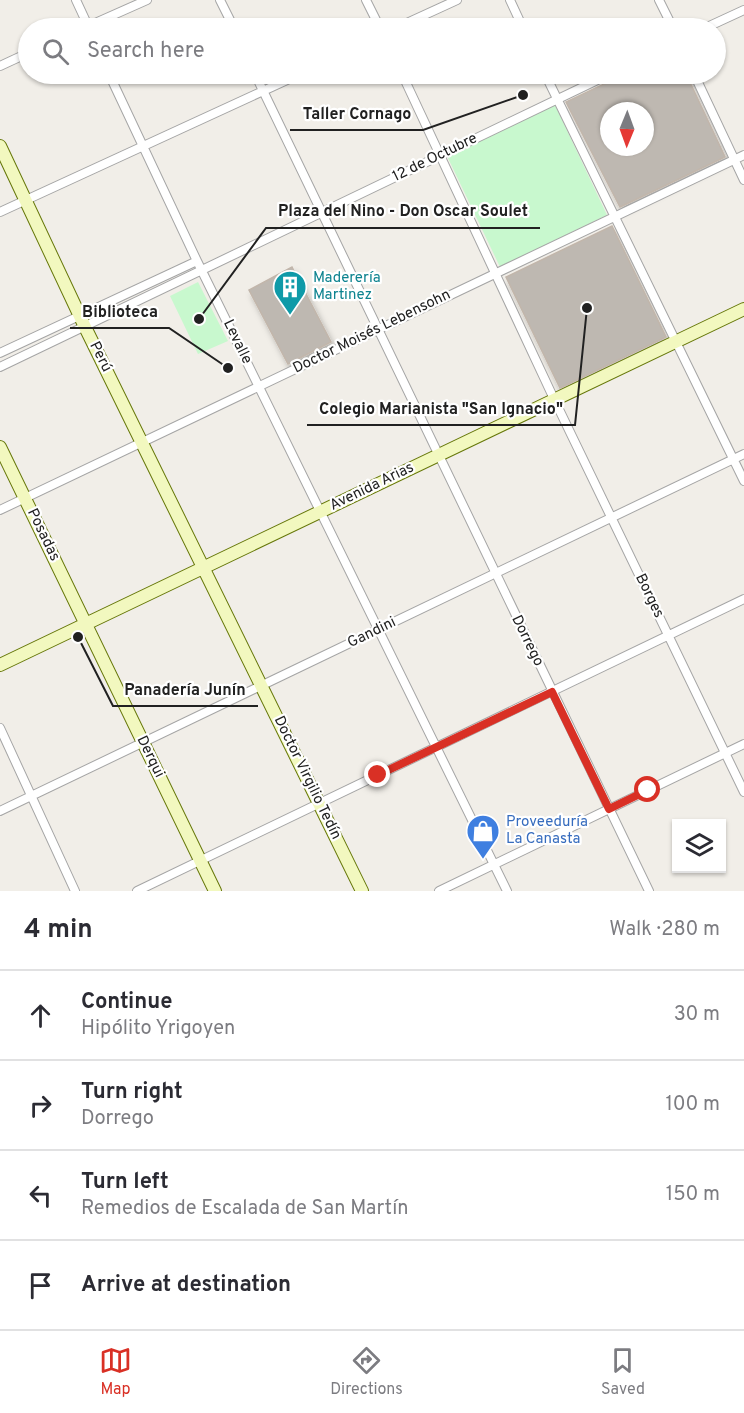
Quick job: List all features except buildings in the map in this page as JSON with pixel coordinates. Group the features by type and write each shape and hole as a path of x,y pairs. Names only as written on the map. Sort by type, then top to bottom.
{"main road":[{"name":"Perú","path":"0,146 82,321 204,567"},
{"name":"Avenida Arias","path":"0,665 744,309"},
{"name":"Posadas","path":"0,447 86,623"},
{"name":"Doctor Virgilio Tedín","path":"204,567 362,891"},
{"name":"Derqui","path":"86,623 215,891"}],"street":[{"path":"76,0 83,18"},
{"path":"108,18 147,0"},
{"path":"220,0 229,18"},
{"path":"366,0 375,18"},
{"path":"418,18 457,0"},
{"path":"510,0 518,18"},
{"path":"659,0 668,18"},
{"path":"726,18 744,10"},
{"path":"0,66 18,58"},
{"name":"Levalle","path":"115,84 196,261 507,891"},
{"name":"Dorrego","path":"260,84 437,456 649,891"},
{"path":"0,212 278,84"},
{"name":"Borges","path":"407,84 554,399 744,792"},
{"path":"550,84 744,481"},
{"name":"12 de Octubre","path":"0,353 202,272 589,84"},
{"path":"699,84 744,180"},
{"name":"Doctor Moisés Lebensohn","path":"0,510 744,155"},
{"name":"12 de Octubre","path":"0,367 196,261"},
{"name":"Gandini","path":"0,811 744,454"},
{"path":"137,891 744,599"},
{"path":"0,728 75,891"},
{"path":"439,891 744,744"}],"green space":[{"path":"555,105 607,215 500,267 447,156"},
{"path":"198,282 228,341 198,354 170,296"}],"place":[{"name":"Taller Cornago","path":"523,95"},
{"name":"Colegio Marianista \"San Ignacio\"","path":"587,308"},
{"name":"Maderería Martinez","path":"290,316"},
{"name":"Plaza del Nino - Don Oscar Soulet","path":"199,319"},
{"name":"Biblioteca","path":"228,368"},
{"name":"Panadería Junín","path":"78,637"},
{"name":"Proveeduría La Canasta","path":"483,860"}],"route":[{"path":"378,775 552,692 609,809 648,790"}]}
